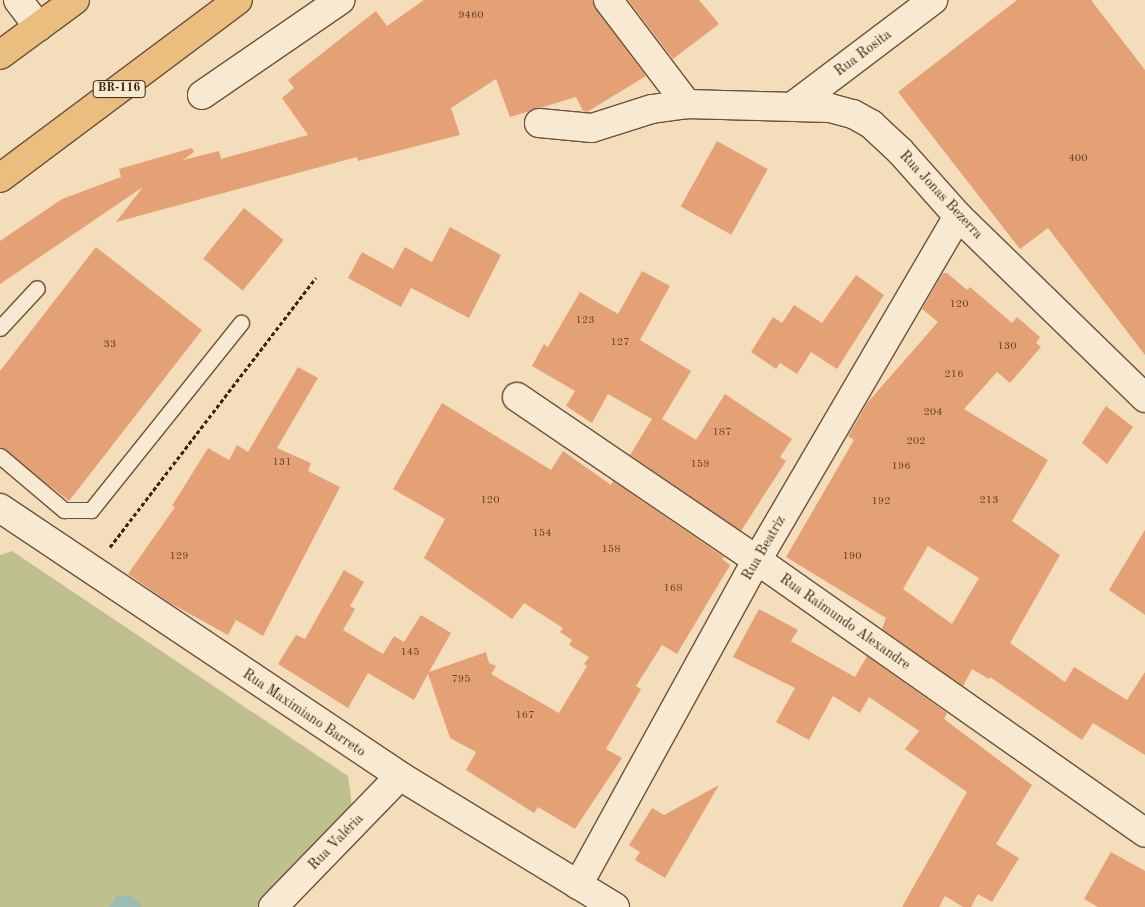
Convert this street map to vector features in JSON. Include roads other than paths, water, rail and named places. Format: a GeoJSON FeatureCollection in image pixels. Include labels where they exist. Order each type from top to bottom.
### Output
{"type":"FeatureCollection","features":[{"type":"Feature","properties":{"kind":"highway"},"geometry":{"type":"LineString","coordinates":[[0,56],[75,0]]}},
{"type":"Feature","properties":{"kind":"highway","name":"BR-116"},"geometry":{"type":"LineString","coordinates":[[0,178],[238,0]]}},
{"type":"Feature","properties":{"kind":"street"},"geometry":{"type":"LineString","coordinates":[[18,0],[38,27]]}},
{"type":"Feature","properties":{"kind":"street"},"geometry":{"type":"LineString","coordinates":[[202,95],[340,0]]}},
{"type":"Feature","properties":{"kind":"street"},"geometry":{"type":"LineString","coordinates":[[608,0],[687,104]]}},
{"type":"Feature","properties":{"kind":"street","name":"Rua Rosita"},"geometry":{"type":"LineString","coordinates":[[793,106],[933,0]]}},
{"type":"Feature","properties":{"kind":"street","name":"Rua Jonas Bezerra"},"geometry":{"type":"LineString","coordinates":[[539,123],[592,128],[652,110],[687,104],[830,108],[852,114],[871,124],[900,150],[958,216],[1145,398]]}},
{"type":"Feature","properties":{"kind":"street","name":"Rua Beatriz"},"geometry":{"type":"LineString","coordinates":[[578,885],[757,560],[958,216]]}},
{"type":"Feature","properties":{"kind":"street","name":"Rua Raimundo Alexandre"},"geometry":{"type":"LineString","coordinates":[[516,397],[757,560],[1145,833]]}},
{"type":"Feature","properties":{"kind":"street","name":"Rua Maximiano Barreto"},"geometry":{"type":"LineString","coordinates":[[0,508],[400,776],[615,907]]}},
{"type":"Feature","properties":{"kind":"street","name":"Rua Valéria"},"geometry":{"type":"LineString","coordinates":[[273,907],[400,776]]}},
{"type":"Feature","properties":{"kind":"lane"},"geometry":{"type":"LineString","coordinates":[[0,328],[37,288]]}},
{"type":"Feature","properties":{"kind":"lane"},"geometry":{"type":"LineString","coordinates":[[0,456],[64,510],[91,510],[241,322]]}},
{"type":"Feature","properties":{"kind":"water"},"geometry":{"type":"Polygon","coordinates":[[[117,896],[131,896],[143,907],[109,907],[117,896]]]}}]}
